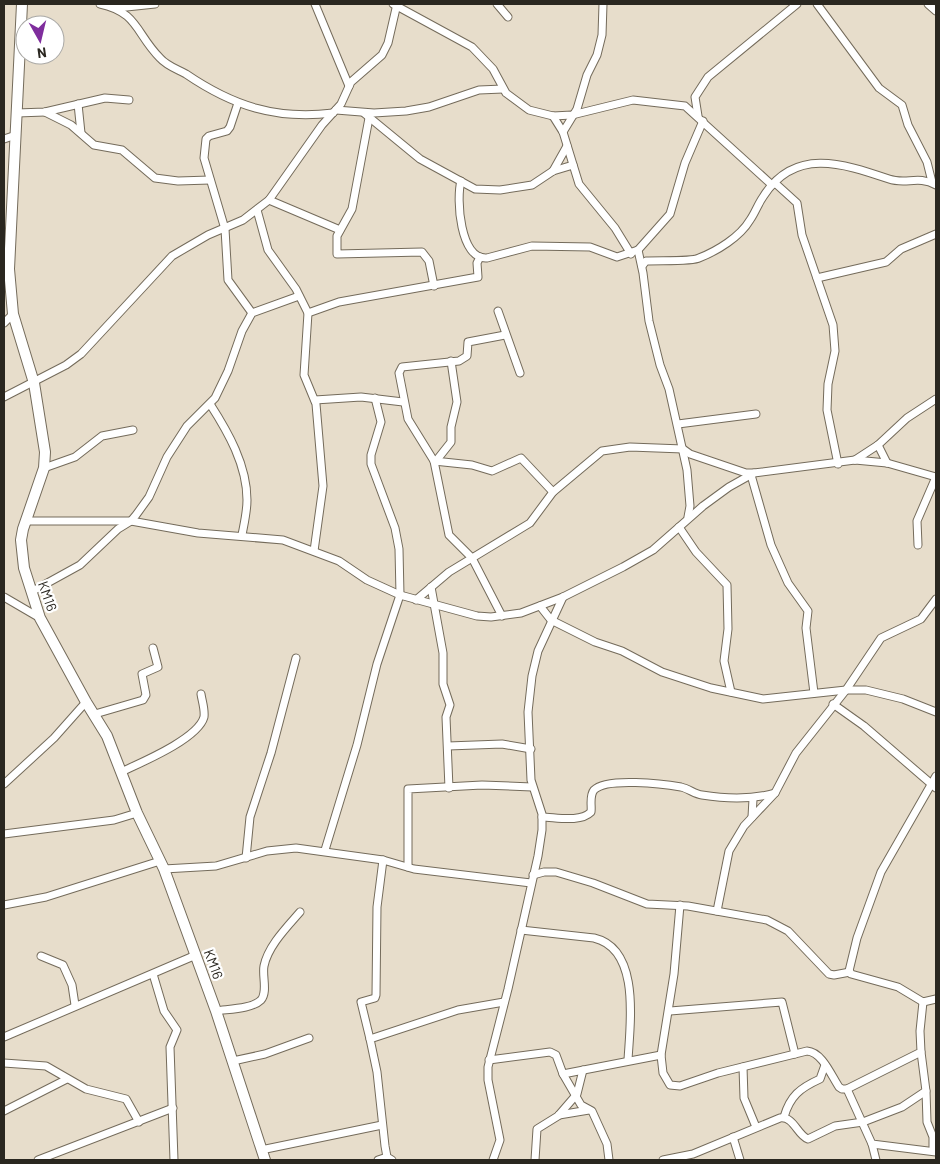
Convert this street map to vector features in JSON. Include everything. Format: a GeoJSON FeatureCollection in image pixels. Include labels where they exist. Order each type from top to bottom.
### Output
{"type":"FeatureCollection","features":[{"type":"Feature","properties":{"kind":"street","name":"KM16"},"geometry":{"type":"LineString","coordinates":[[22,4],[10,269],[14,314],[34,383],[43,434],[44,468],[21,540],[22,554],[31,592],[40,618],[86,702],[108,736],[137,813],[162,865],[216,1011],[263,1155]]}},
{"type":"Feature","properties":{"kind":"street"},"geometry":{"type":"LineString","coordinates":[[100,4],[117,8],[155,4]]}},
{"type":"Feature","properties":{"kind":"street"},"geometry":{"type":"LineString","coordinates":[[315,4],[349,86]]}},
{"type":"Feature","properties":{"kind":"street"},"geometry":{"type":"LineString","coordinates":[[4,397],[34,383],[81,354],[172,256],[244,220],[269,200],[322,125],[335,112],[344,99],[349,86],[386,49],[396,4],[472,48],[493,69],[503,89],[529,110],[553,116],[577,113],[633,100],[686,106],[694,102]]}},
{"type":"Feature","properties":{"kind":"street"},"geometry":{"type":"LineString","coordinates":[[497,4],[508,17]]}},
{"type":"Feature","properties":{"kind":"street"},"geometry":{"type":"LineString","coordinates":[[563,132],[577,113],[587,75],[599,46],[603,4]]}},
{"type":"Feature","properties":{"kind":"street"},"geometry":{"type":"LineString","coordinates":[[461,181],[458,197],[467,245],[480,257],[487,258],[532,246],[555,245],[594,247],[617,257],[634,252],[670,214],[700,118],[694,102],[698,90],[708,77],[797,4]]}},
{"type":"Feature","properties":{"kind":"street"},"geometry":{"type":"LineString","coordinates":[[816,4],[880,88],[902,105],[908,125],[927,162],[934,184]]}},
{"type":"Feature","properties":{"kind":"street"},"geometry":{"type":"LineString","coordinates":[[928,4],[936,11]]}},
{"type":"Feature","properties":{"kind":"street"},"geometry":{"type":"LineString","coordinates":[[117,8],[132,20],[162,61],[204,86],[238,103],[265,112],[319,115],[335,112],[367,115],[420,109],[479,90],[503,89]]}},
{"type":"Feature","properties":{"kind":"street"},"geometry":{"type":"LineString","coordinates":[[17,113],[45,112],[105,98],[129,100]]}},
{"type":"Feature","properties":{"kind":"street"},"geometry":{"type":"LineString","coordinates":[[238,103],[230,127],[226,131],[209,136],[206,139],[204,158],[225,228],[228,280],[252,313]]}},
{"type":"Feature","properties":{"kind":"street"},"geometry":{"type":"LineString","coordinates":[[78,104],[81,133]]}},
{"type":"Feature","properties":{"kind":"street"},"geometry":{"type":"LineString","coordinates":[[686,106],[772,185],[797,165],[814,163],[836,164],[871,172],[898,181],[921,179],[934,184]]}},
{"type":"Feature","properties":{"kind":"street"},"geometry":{"type":"LineString","coordinates":[[45,112],[71,125],[100,147],[119,149],[126,152],[155,178],[178,181],[210,180]]}},
{"type":"Feature","properties":{"kind":"street"},"geometry":{"type":"LineString","coordinates":[[319,115],[322,125]]}},
{"type":"Feature","properties":{"kind":"street"},"geometry":{"type":"LineString","coordinates":[[367,115],[420,159],[475,189],[507,189],[532,185],[553,171],[573,165]]}},
{"type":"Feature","properties":{"kind":"street"},"geometry":{"type":"LineString","coordinates":[[367,115],[352,209],[337,236],[336,251],[339,255],[424,253],[432,272],[434,286]]}},
{"type":"Feature","properties":{"kind":"street"},"geometry":{"type":"LineString","coordinates":[[553,116],[563,132],[579,184],[644,266],[649,321],[678,424],[690,491],[688,517]]}},
{"type":"Feature","properties":{"kind":"street"},"geometry":{"type":"LineString","coordinates":[[4,139],[16,135]]}},
{"type":"Feature","properties":{"kind":"street"},"geometry":{"type":"LineString","coordinates":[[553,171],[567,146]]}},
{"type":"Feature","properties":{"kind":"street"},"geometry":{"type":"LineString","coordinates":[[644,266],[697,260],[731,240],[747,225],[761,198],[777,180]]}},
{"type":"Feature","properties":{"kind":"street"},"geometry":{"type":"LineString","coordinates":[[777,180],[797,203],[802,235],[829,308],[835,336],[835,351],[828,384],[827,410],[838,464]]}},
{"type":"Feature","properties":{"kind":"street"},"geometry":{"type":"LineString","coordinates":[[269,200],[340,230]]}},
{"type":"Feature","properties":{"kind":"street"},"geometry":{"type":"LineString","coordinates":[[257,210],[268,250],[299,296],[308,313],[304,375],[315,400],[323,486],[314,551]]}},
{"type":"Feature","properties":{"kind":"street"},"geometry":{"type":"LineString","coordinates":[[817,278],[886,262],[901,249],[936,234]]}},
{"type":"Feature","properties":{"kind":"street"},"geometry":{"type":"LineString","coordinates":[[308,313],[339,302],[478,277],[477,263],[480,257]]}},
{"type":"Feature","properties":{"kind":"street"},"geometry":{"type":"LineString","coordinates":[[31,592],[80,565],[118,529],[131,521],[149,497],[167,457],[187,426],[210,404],[228,371],[242,331],[252,313],[299,296]]}},
{"type":"Feature","properties":{"kind":"street"},"geometry":{"type":"LineString","coordinates":[[498,311],[520,373]]}},
{"type":"Feature","properties":{"kind":"street"},"geometry":{"type":"LineString","coordinates":[[4,323],[14,314]]}},
{"type":"Feature","properties":{"kind":"street"},"geometry":{"type":"LineString","coordinates":[[502,616],[472,558],[449,535],[435,461],[415,434],[403,402],[399,373],[402,367],[459,361],[467,356],[468,342],[505,335]]}},
{"type":"Feature","properties":{"kind":"street"},"geometry":{"type":"LineString","coordinates":[[435,461],[451,442],[451,427],[457,399],[451,361]]}},
{"type":"Feature","properties":{"kind":"street"},"geometry":{"type":"LineString","coordinates":[[315,400],[361,396],[403,402]]}},
{"type":"Feature","properties":{"kind":"street"},"geometry":{"type":"LineString","coordinates":[[324,850],[356,745],[376,664],[400,595],[396,528],[371,464],[371,455],[381,422],[375,398]]}},
{"type":"Feature","properties":{"kind":"street"},"geometry":{"type":"LineString","coordinates":[[855,460],[878,445],[907,418],[936,399]]}},
{"type":"Feature","properties":{"kind":"street"},"geometry":{"type":"LineString","coordinates":[[210,404],[229,434],[239,461],[247,499],[242,535]]}},
{"type":"Feature","properties":{"kind":"street"},"geometry":{"type":"LineString","coordinates":[[678,424],[756,414]]}},
{"type":"Feature","properties":{"kind":"street"},"geometry":{"type":"LineString","coordinates":[[44,468],[75,457],[102,436],[133,430]]}},
{"type":"Feature","properties":{"kind":"street"},"geometry":{"type":"LineString","coordinates":[[878,445],[887,463]]}},
{"type":"Feature","properties":{"kind":"street"},"geometry":{"type":"LineString","coordinates":[[416,600],[472,558],[530,523],[553,492],[602,452],[630,447],[682,449],[690,454],[746,474],[838,464],[855,460],[887,463],[936,477],[918,516],[918,545]]}},
{"type":"Feature","properties":{"kind":"street"},"geometry":{"type":"LineString","coordinates":[[435,461],[472,465],[492,471],[521,458],[553,492]]}},
{"type":"Feature","properties":{"kind":"street"},"geometry":{"type":"LineString","coordinates":[[26,521],[131,521],[198,533],[242,535],[283,540],[339,561],[367,580],[400,595],[477,616],[502,616],[522,613],[563,597],[653,550],[688,517],[729,487],[752,474]]}},
{"type":"Feature","properties":{"kind":"street"},"geometry":{"type":"LineString","coordinates":[[752,474],[770,544],[788,583],[808,611],[806,628],[814,693]]}},
{"type":"Feature","properties":{"kind":"street"},"geometry":{"type":"LineString","coordinates":[[679,527],[696,552],[727,585],[728,629],[724,661],[732,692]]}},
{"type":"Feature","properties":{"kind":"street"},"geometry":{"type":"LineString","coordinates":[[431,587],[443,653],[443,684],[450,705],[446,717],[449,788]]}},
{"type":"Feature","properties":{"kind":"street"},"geometry":{"type":"LineString","coordinates":[[4,597],[40,618]]}},
{"type":"Feature","properties":{"kind":"street"},"geometry":{"type":"LineString","coordinates":[[492,1160],[500,1140],[488,1080],[490,1060],[540,844],[542,817],[532,788],[528,712],[533,668],[551,620],[563,597]]}},
{"type":"Feature","properties":{"kind":"street"},"geometry":{"type":"LineString","coordinates":[[717,910],[729,851],[752,817],[775,793],[796,753],[846,690],[881,638],[921,619],[936,601]]}},
{"type":"Feature","properties":{"kind":"street"},"geometry":{"type":"LineString","coordinates":[[540,606],[551,620],[596,642],[622,651],[672,676],[762,699],[846,690],[866,690],[892,696],[936,712]]}},
{"type":"Feature","properties":{"kind":"street"},"geometry":{"type":"LineString","coordinates":[[95,714],[143,700],[146,695],[142,674],[158,667],[153,648]]}},
{"type":"Feature","properties":{"kind":"street"},"geometry":{"type":"LineString","coordinates":[[246,858],[250,817],[271,753],[296,658]]}},
{"type":"Feature","properties":{"kind":"street"},"geometry":{"type":"LineString","coordinates":[[120,772],[163,752],[190,734],[203,720],[204,711],[201,694]]}},
{"type":"Feature","properties":{"kind":"street"},"geometry":{"type":"LineString","coordinates":[[4,784],[54,738],[86,702]]}},
{"type":"Feature","properties":{"kind":"street"},"geometry":{"type":"LineString","coordinates":[[833,704],[864,726],[934,785]]}},
{"type":"Feature","properties":{"kind":"street"},"geometry":{"type":"LineString","coordinates":[[448,746],[502,744],[531,749]]}},
{"type":"Feature","properties":{"kind":"street"},"geometry":{"type":"LineString","coordinates":[[850,972],[857,938],[881,872],[934,785],[936,776]]}},
{"type":"Feature","properties":{"kind":"street"},"geometry":{"type":"LineString","coordinates":[[542,817],[579,818],[587,816],[590,812],[594,790],[610,783],[669,785],[687,788],[703,795],[754,799],[775,793]]}},
{"type":"Feature","properties":{"kind":"street"},"geometry":{"type":"LineString","coordinates":[[408,867],[408,789],[482,785],[532,788]]}},
{"type":"Feature","properties":{"kind":"street"},"geometry":{"type":"LineString","coordinates":[[752,817],[754,799]]}},
{"type":"Feature","properties":{"kind":"street"},"geometry":{"type":"LineString","coordinates":[[4,834],[114,820],[137,813]]}},
{"type":"Feature","properties":{"kind":"street"},"geometry":{"type":"LineString","coordinates":[[4,905],[46,897],[162,865],[216,866],[288,848],[324,850],[383,860],[408,867],[531,883]]}},
{"type":"Feature","properties":{"kind":"street"},"geometry":{"type":"LineString","coordinates":[[378,1160],[390,1159],[382,1125],[377,1072],[361,1002],[374,998],[376,995],[376,916],[383,860]]}},
{"type":"Feature","properties":{"kind":"street"},"geometry":{"type":"LineString","coordinates":[[533,875],[544,872],[556,872],[593,883],[647,904],[717,910],[777,924],[793,935],[828,974],[834,975],[850,972],[898,986],[923,1002],[936,999]]}},
{"type":"Feature","properties":{"kind":"street"},"geometry":{"type":"LineString","coordinates":[[680,906],[670,1010],[662,1055],[666,1080],[675,1086],[742,1067],[811,1051],[825,1065],[839,1086],[842,1089],[847,1089],[921,1052]]}},
{"type":"Feature","properties":{"kind":"street"},"geometry":{"type":"LineString","coordinates":[[216,1011],[255,1004],[260,1000],[264,994],[264,967],[267,957],[284,931],[300,912]]}},
{"type":"Feature","properties":{"kind":"street"},"geometry":{"type":"LineString","coordinates":[[521,930],[594,938],[606,941],[614,948],[623,964],[630,989],[628,1060]]}},
{"type":"Feature","properties":{"kind":"street"},"geometry":{"type":"LineString","coordinates":[[4,1037],[75,1005],[196,955]]}},
{"type":"Feature","properties":{"kind":"street"},"geometry":{"type":"LineString","coordinates":[[41,956],[63,965],[72,985],[75,1005]]}},
{"type":"Feature","properties":{"kind":"street"},"geometry":{"type":"LineString","coordinates":[[153,974],[164,1011],[177,1030],[170,1047],[174,1108],[174,1160]]}},
{"type":"Feature","properties":{"kind":"street"},"geometry":{"type":"LineString","coordinates":[[370,1039],[458,1010],[504,1002]]}},
{"type":"Feature","properties":{"kind":"street"},"geometry":{"type":"LineString","coordinates":[[670,1010],[782,1002],[795,1054]]}},
{"type":"Feature","properties":{"kind":"street"},"geometry":{"type":"LineString","coordinates":[[872,1144],[934,1152],[933,1137],[926,1122],[926,1091],[920,1031],[923,1002]]}},
{"type":"Feature","properties":{"kind":"street"},"geometry":{"type":"LineString","coordinates":[[233,1061],[265,1054],[309,1038]]}},
{"type":"Feature","properties":{"kind":"street"},"geometry":{"type":"LineString","coordinates":[[490,1060],[550,1052],[556,1055],[563,1074],[577,1094],[581,1105],[589,1110],[607,1144],[609,1160]]}},
{"type":"Feature","properties":{"kind":"street"},"geometry":{"type":"LineString","coordinates":[[563,1074],[662,1055]]}},
{"type":"Feature","properties":{"kind":"street"},"geometry":{"type":"LineString","coordinates":[[4,1063],[46,1066],[86,1089],[126,1099],[139,1122]]}},
{"type":"Feature","properties":{"kind":"street"},"geometry":{"type":"LineString","coordinates":[[784,1117],[791,1097],[800,1089],[820,1079],[825,1070],[825,1065]]}},
{"type":"Feature","properties":{"kind":"street"},"geometry":{"type":"LineString","coordinates":[[742,1067],[744,1098],[756,1126]]}},
{"type":"Feature","properties":{"kind":"street"},"geometry":{"type":"LineString","coordinates":[[535,1160],[536,1129],[558,1116],[577,1094],[583,1070]]}},
{"type":"Feature","properties":{"kind":"street"},"geometry":{"type":"LineString","coordinates":[[4,1112],[67,1079]]}},
{"type":"Feature","properties":{"kind":"street"},"geometry":{"type":"LineString","coordinates":[[847,1089],[872,1144],[876,1160]]}},
{"type":"Feature","properties":{"kind":"street"},"geometry":{"type":"LineString","coordinates":[[663,1160],[693,1154],[756,1126],[784,1117],[790,1120],[804,1137],[808,1139],[834,1126],[863,1122],[902,1107],[926,1091]]}},
{"type":"Feature","properties":{"kind":"street"},"geometry":{"type":"LineString","coordinates":[[38,1160],[174,1108]]}},
{"type":"Feature","properties":{"kind":"street"},"geometry":{"type":"LineString","coordinates":[[558,1116],[589,1110]]}},
{"type":"Feature","properties":{"kind":"street"},"geometry":{"type":"LineString","coordinates":[[263,1155],[382,1125]]}},
{"type":"Feature","properties":{"kind":"street"},"geometry":{"type":"LineString","coordinates":[[733,1137],[740,1160]]}},
{"type":"Feature","properties":{"kind":"street"},"geometry":{"type":"LineString","coordinates":[[688,1160],[693,1154]]}}]}
